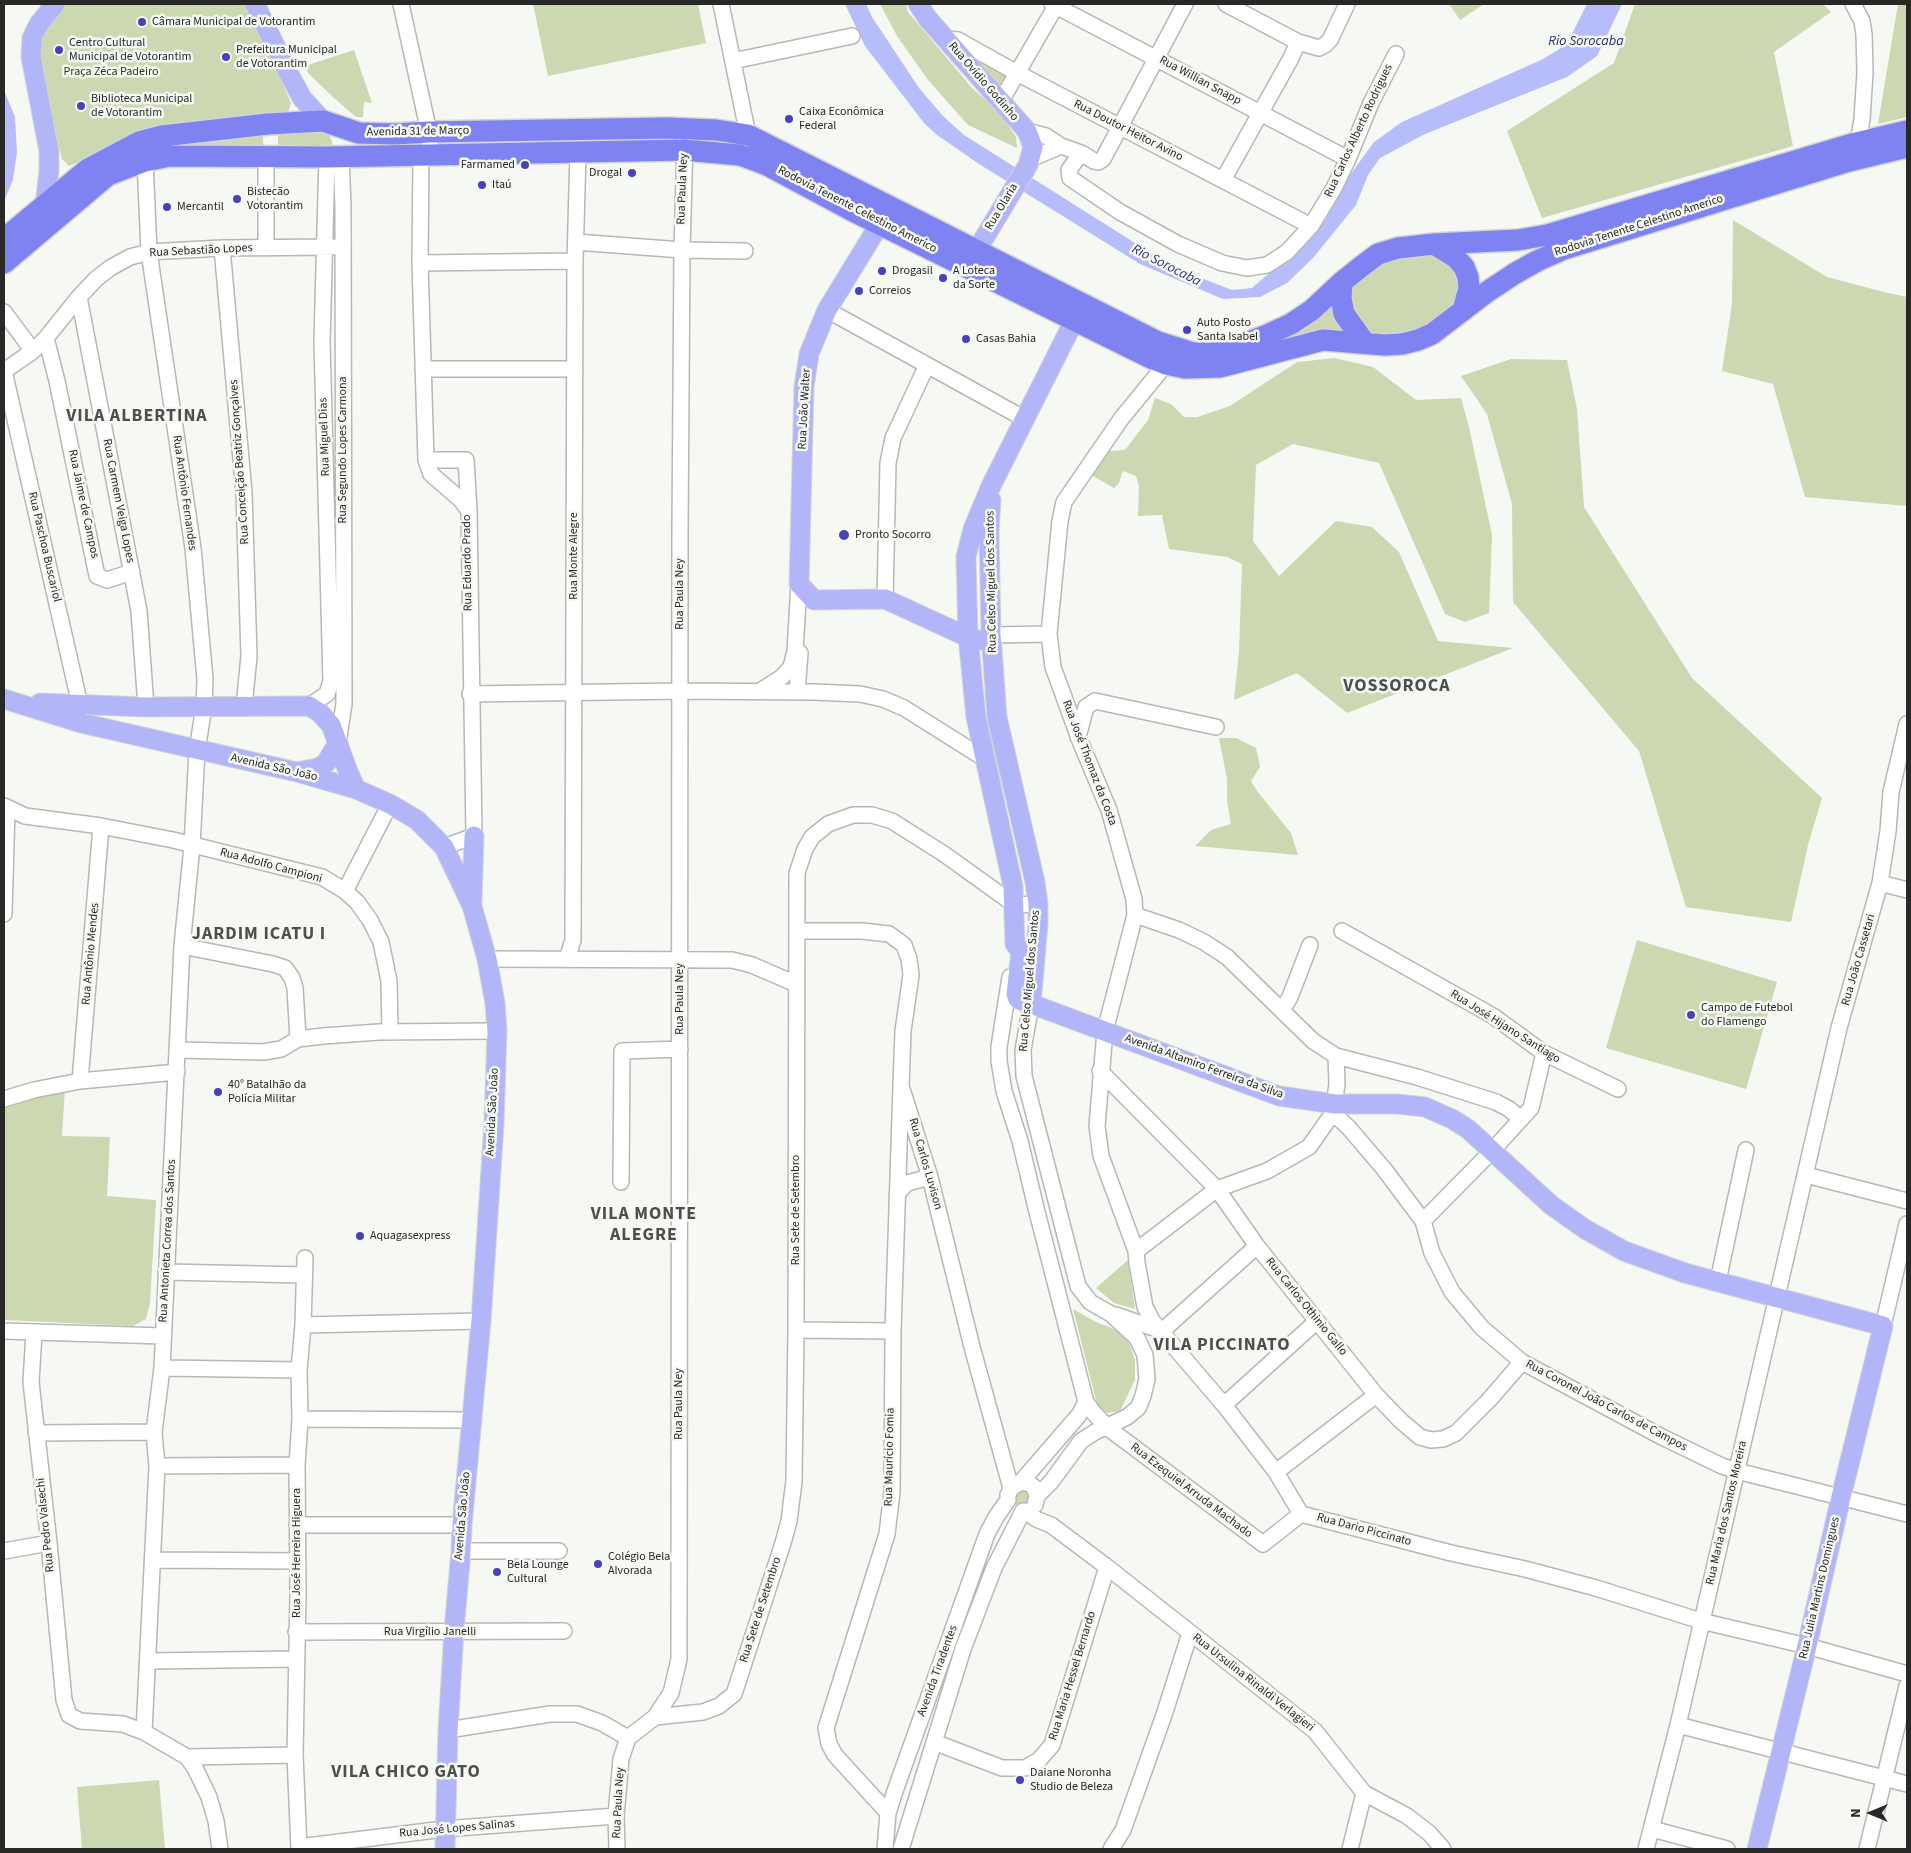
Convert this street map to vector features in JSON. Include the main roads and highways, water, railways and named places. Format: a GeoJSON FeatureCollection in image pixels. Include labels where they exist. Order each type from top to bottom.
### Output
{"type":"FeatureCollection","features":[{"type":"Feature","properties":{"kind":"highway","name":"Avenida 31 de Março"},"geometry":{"type":"LineString","coordinates":[[4,239],[88,169],[139,142],[174,135],[284,123],[323,121],[359,133],[394,134],[686,128],[748,135]]}},
{"type":"Feature","properties":{"kind":"highway"},"geometry":{"type":"LineString","coordinates":[[323,121],[332,129],[337,138],[334,157]]}},
{"type":"Feature","properties":{"kind":"highway"},"geometry":{"type":"LineString","coordinates":[[266,157],[270,137],[284,123]]}},
{"type":"Feature","properties":{"kind":"highway","name":"Rodovia Tenente Celestino Americo"},"geometry":{"type":"LineString","coordinates":[[1079,312],[1193,353],[1208,353],[1233,348],[1267,336],[1291,324],[1312,310],[1342,282],[1378,254],[1398,248],[1434,244],[1518,240],[1547,235],[1858,143],[1907,131]]}},
{"type":"Feature","properties":{"kind":"highway"},"geometry":{"type":"LineString","coordinates":[[724,154],[742,142],[748,135]]}},
{"type":"Feature","properties":{"kind":"highway","name":"Rodovia Tenente Celestino Americo"},"geometry":{"type":"LineString","coordinates":[[748,135],[885,215],[987,262]]}},
{"type":"Feature","properties":{"kind":"highway","name":"Rodovia Tenente Celestino Americo"},"geometry":{"type":"LineString","coordinates":[[1079,312],[1166,364],[1185,368],[1220,367],[1323,340],[1385,345],[1402,344],[1432,334],[1514,274],[1564,249],[1848,161],[1907,147]]}},
{"type":"Feature","properties":{"kind":"highway","name":"Avenida 31 de Março"},"geometry":{"type":"LineString","coordinates":[[4,263],[108,175],[145,161],[170,156],[334,157],[684,150],[724,154]]}},
{"type":"Feature","properties":{"kind":"highway","name":"Rodovia Tenente Celestino Americo"},"geometry":{"type":"LineString","coordinates":[[724,154],[740,155],[767,165],[851,210],[885,215],[987,262]]}},
{"type":"Feature","properties":{"kind":"highway"},"geometry":{"type":"LineString","coordinates":[[1434,244],[1455,256],[1464,267],[1468,277],[1469,288],[1463,310]]}},
{"type":"Feature","properties":{"kind":"highway"},"geometry":{"type":"LineString","coordinates":[[987,262],[1079,312]]}},
{"type":"Feature","properties":{"kind":"highway"},"geometry":{"type":"LineString","coordinates":[[1342,282],[1341,298],[1344,314],[1365,343]]}},
{"type":"Feature","properties":{"kind":"main road"},"geometry":{"type":"LineString","coordinates":[[45,204],[49,171],[49,150],[31,57],[32,38],[38,24],[55,4]]}},
{"type":"Feature","properties":{"kind":"main road"},"geometry":{"type":"LineString","coordinates":[[255,4],[302,98],[323,121]]}},
{"type":"Feature","properties":{"kind":"main road","name":"Rua Ovídio Godinho"},"geometry":{"type":"LineString","coordinates":[[918,4],[945,39],[1027,131],[1033,147],[1029,162]]}},
{"type":"Feature","properties":{"kind":"main road"},"geometry":{"type":"LineString","coordinates":[[49,150],[59,170],[74,180],[96,185]]}},
{"type":"Feature","properties":{"kind":"main road","name":"Rua Olaria"},"geometry":{"type":"LineString","coordinates":[[987,262],[1009,195],[1029,162]]}},
{"type":"Feature","properties":{"kind":"main road","name":"Rua João Walter"},"geometry":{"type":"LineString","coordinates":[[885,215],[827,310],[809,354],[804,386],[799,584],[814,600],[885,599],[968,636]]}},
{"type":"Feature","properties":{"kind":"main road","name":"Rua Celso Miguel dos Santos"},"geometry":{"type":"LineString","coordinates":[[991,486],[989,532],[991,635],[998,762],[1015,906],[1016,944],[1021,951],[1016,994],[1018,999],[1031,1004],[1038,924],[1035,882],[1023,833],[998,762],[976,717],[968,636],[966,557],[973,529],[991,486],[1079,312]]}},
{"type":"Feature","properties":{"kind":"main road"},"geometry":{"type":"LineString","coordinates":[[968,636],[979,641],[985,640],[991,635]]}},
{"type":"Feature","properties":{"kind":"main road","name":"Avenida São João"},"geometry":{"type":"LineString","coordinates":[[6,700],[81,714],[197,750],[297,772],[356,789],[390,804],[417,820],[444,848],[472,906],[487,959],[495,1003],[497,1031],[494,1124],[481,1320],[454,1632],[444,1849]]}},
{"type":"Feature","properties":{"kind":"main road","name":"Avenida São João"},"geometry":{"type":"LineString","coordinates":[[81,714],[146,707],[309,706],[328,720],[335,732],[338,743]]}},
{"type":"Feature","properties":{"kind":"main road"},"geometry":{"type":"LineString","coordinates":[[297,772],[318,768],[326,763],[338,743]]}},
{"type":"Feature","properties":{"kind":"main road"},"geometry":{"type":"LineString","coordinates":[[338,743],[356,789]]}},
{"type":"Feature","properties":{"kind":"main road"},"geometry":{"type":"LineString","coordinates":[[472,906],[474,836]]}},
{"type":"Feature","properties":{"kind":"main road","name":"Avenida Altamiro Ferreira da Silva"},"geometry":{"type":"LineString","coordinates":[[1031,1004],[1279,1096],[1334,1108],[1397,1104],[1425,1108],[1452,1119],[1468,1129],[1491,1152],[1552,1205],[1585,1229],[1624,1251],[1654,1263],[1883,1326]]}},
{"type":"Feature","properties":{"kind":"main road","name":"Rua Julia Martins Domingues"},"geometry":{"type":"LineString","coordinates":[[1757,1849],[1883,1326]]}},
{"type":"Feature","properties":{"kind":"water","name":"Rio Sorocaba"},"geometry":{"type":"Polygon","coordinates":[[[845,4],[866,4],[872,17],[919,88],[943,116],[964,135],[1173,267],[1232,290],[1252,288],[1298,248],[1326,219],[1339,190],[1374,142],[1402,122],[1541,60],[1558,50],[1569,40],[1587,4],[1622,4],[1597,56],[1567,77],[1425,134],[1380,158],[1368,175],[1356,205],[1313,258],[1287,283],[1260,297],[1223,299],[1140,264],[979,164],[937,135],[924,123],[865,46],[845,4]]]}},
{"type":"Feature","properties":{"kind":"water"},"geometry":{"type":"Polygon","coordinates":[[[4,90],[15,117],[17,152],[13,180],[4,201],[4,90]]]}},
{"type":"Feature","properties":{"kind":"place","name":"Câmara Municipal de Votorantim"},"geometry":{"type":"Point","coordinates":[142,22]}},
{"type":"Feature","properties":{"kind":"place","name":"Centro Cultural Municipal de Votorantim"},"geometry":{"type":"Point","coordinates":[59,50]}},
{"type":"Feature","properties":{"kind":"place","name":"Prefeitura Municipal de Votorantim"},"geometry":{"type":"Point","coordinates":[226,57]}},
{"type":"Feature","properties":{"kind":"place","name":"Biblioteca Municipal de Votorantim"},"geometry":{"type":"Point","coordinates":[81,106]}},
{"type":"Feature","properties":{"kind":"place","name":"Caixa Econômica Federal"},"geometry":{"type":"Point","coordinates":[789,119]}},
{"type":"Feature","properties":{"kind":"place","name":"Farmamed"},"geometry":{"type":"Point","coordinates":[525,165]}},
{"type":"Feature","properties":{"kind":"place","name":"Drogal"},"geometry":{"type":"Point","coordinates":[632,173]}},
{"type":"Feature","properties":{"kind":"place","name":"Itaú"},"geometry":{"type":"Point","coordinates":[482,185]}},
{"type":"Feature","properties":{"kind":"place","name":"Bistecão Votorantim"},"geometry":{"type":"Point","coordinates":[237,199]}},
{"type":"Feature","properties":{"kind":"place","name":"Mercantil"},"geometry":{"type":"Point","coordinates":[167,207]}},
{"type":"Feature","properties":{"kind":"place","name":"Drogasil"},"geometry":{"type":"Point","coordinates":[882,271]}},
{"type":"Feature","properties":{"kind":"place","name":"A Loteca da Sorte"},"geometry":{"type":"Point","coordinates":[943,278]}},
{"type":"Feature","properties":{"kind":"place","name":"Correios"},"geometry":{"type":"Point","coordinates":[859,291]}},
{"type":"Feature","properties":{"kind":"place","name":"Auto Posto Santa Isabel"},"geometry":{"type":"Point","coordinates":[1187,330]}},
{"type":"Feature","properties":{"kind":"place","name":"Casas Bahia"},"geometry":{"type":"Point","coordinates":[966,339]}},
{"type":"Feature","properties":{"kind":"place","name":"Pronto Socorro"},"geometry":{"type":"Point","coordinates":[844,535]}},
{"type":"Feature","properties":{"kind":"place","name":"Campo de Futebol do Flamengo"},"geometry":{"type":"Point","coordinates":[1691,1015]}},
{"type":"Feature","properties":{"kind":"place","name":"40° Batalhão da Polícia Militar"},"geometry":{"type":"Point","coordinates":[218,1092]}},
{"type":"Feature","properties":{"kind":"place","name":"Aquagasexpress"},"geometry":{"type":"Point","coordinates":[360,1236]}},
{"type":"Feature","properties":{"kind":"place","name":"Colégio Bela Alvorada"},"geometry":{"type":"Point","coordinates":[598,1564]}},
{"type":"Feature","properties":{"kind":"place","name":"Bela Lounge Cultural"},"geometry":{"type":"Point","coordinates":[497,1572]}},
{"type":"Feature","properties":{"kind":"place","name":"Daiane Noronha Studio de Beleza"},"geometry":{"type":"Point","coordinates":[1020,1780]}},
{"type":"Feature","properties":{"kind":"district","name":"VILA ALBERTINA"},"geometry":{"type":"Point","coordinates":[137,417]}},
{"type":"Feature","properties":{"kind":"district","name":"VOSSOROCA"},"geometry":{"type":"Point","coordinates":[1397,687]}},
{"type":"Feature","properties":{"kind":"district","name":"JARDIM ICATU I"},"geometry":{"type":"Point","coordinates":[259,935]}},
{"type":"Feature","properties":{"kind":"district","name":"VILA MONTE ALEGRE"},"geometry":{"type":"Point","coordinates":[644,1225]}},
{"type":"Feature","properties":{"kind":"district","name":"VILA PICCINATO"},"geometry":{"type":"Point","coordinates":[1222,1346]}},
{"type":"Feature","properties":{"kind":"district","name":"VILA CHICO GATO"},"geometry":{"type":"Point","coordinates":[406,1773]}},
{"type":"Feature","properties":{"kind":"park label","name":"Praça Zéca Padeiro"},"geometry":{"type":"Point","coordinates":[111,72]}}]}
